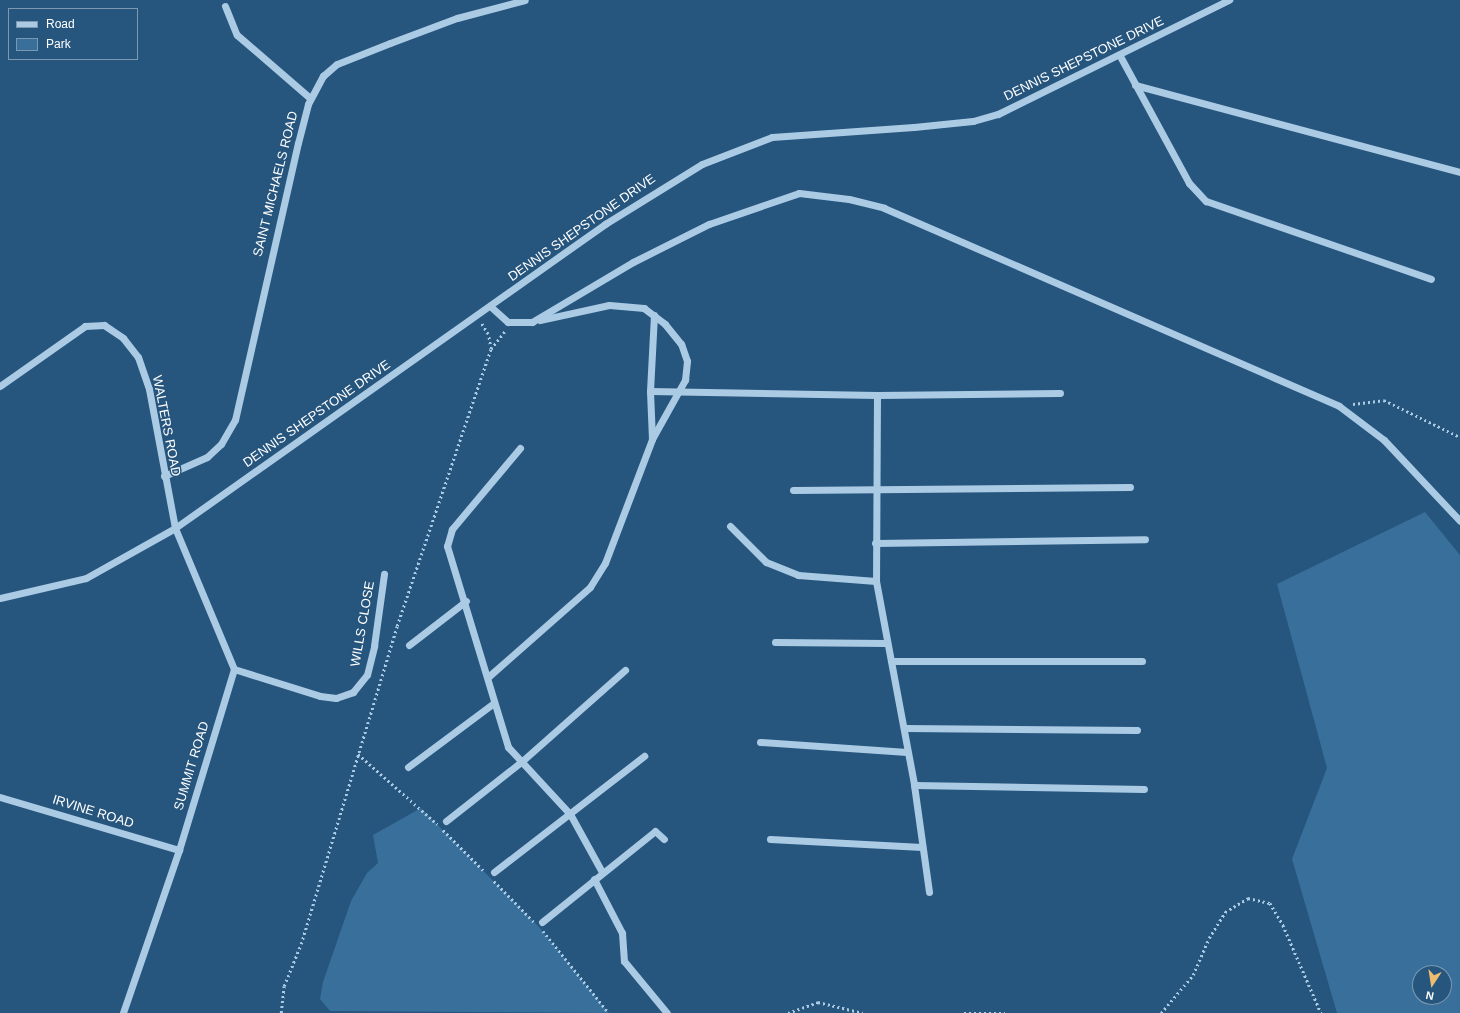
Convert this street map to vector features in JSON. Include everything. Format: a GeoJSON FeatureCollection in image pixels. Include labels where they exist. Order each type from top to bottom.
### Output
{"type":"FeatureCollection","features":[{"type":"Feature","properties":{"kind":"street","name":"SAINT MICHAELS ROAD"},"geometry":{"type":"LineString","coordinates":[[164,476],[207,457],[221,444],[235,420],[246,384],[263,284],[310,98],[323,76],[337,64],[457,18],[525,0]]}},
{"type":"Feature","properties":{"kind":"street","name":"DENNIS SHEPSTONE DRIVE"},"geometry":{"type":"LineString","coordinates":[[0,598],[86,578],[175,528],[490,306],[673,180],[740,147],[772,137],[812,132],[973,121],[1020,105],[1229,0]]}},
{"type":"Feature","properties":{"kind":"street"},"geometry":{"type":"LineString","coordinates":[[225,6],[237,35],[310,98]]}},
{"type":"Feature","properties":{"kind":"street"},"geometry":{"type":"LineString","coordinates":[[1120,56],[1189,183],[1206,201],[1431,279]]}},
{"type":"Feature","properties":{"kind":"street"},"geometry":{"type":"LineString","coordinates":[[1135,85],[1460,172]]}},
{"type":"Feature","properties":{"kind":"street"},"geometry":{"type":"LineString","coordinates":[[532,322],[633,262],[709,224],[781,196],[813,193],[884,208],[1339,406],[1384,440],[1460,520]]}},
{"type":"Feature","properties":{"kind":"street"},"geometry":{"type":"LineString","coordinates":[[488,677],[590,587],[605,563],[652,439],[679,393],[687,361],[673,331],[644,308],[620,304],[532,322],[515,324],[490,306]]}},
{"type":"Feature","properties":{"kind":"street"},"geometry":{"type":"LineString","coordinates":[[652,439],[650,391],[654,315]]}},
{"type":"Feature","properties":{"kind":"street","name":"WALTERS ROAD"},"geometry":{"type":"LineString","coordinates":[[0,386],[24,372],[75,330],[95,324],[113,329],[138,357],[149,389],[164,476],[175,528]]}},
{"type":"Feature","properties":{"kind":"street"},"geometry":{"type":"LineString","coordinates":[[650,391],[679,393],[877,396],[1060,393]]}},
{"type":"Feature","properties":{"kind":"street"},"geometry":{"type":"LineString","coordinates":[[877,396],[878,489],[875,543],[876,581],[886,643],[892,661],[914,785],[929,892]]}},
{"type":"Feature","properties":{"kind":"street"},"geometry":{"type":"LineString","coordinates":[[520,448],[448,538],[447,546],[466,601],[494,703],[508,747],[570,814],[602,872]]}},
{"type":"Feature","properties":{"kind":"street"},"geometry":{"type":"LineString","coordinates":[[792,490],[1130,487]]}},
{"type":"Feature","properties":{"kind":"street"},"geometry":{"type":"LineString","coordinates":[[730,526],[766,562],[798,575],[876,581]]}},
{"type":"Feature","properties":{"kind":"street"},"geometry":{"type":"LineString","coordinates":[[175,528],[234,669]]}},
{"type":"Feature","properties":{"kind":"street"},"geometry":{"type":"LineString","coordinates":[[875,543],[1145,539]]}},
{"type":"Feature","properties":{"kind":"street","name":"WILLS CLOSE"},"geometry":{"type":"LineString","coordinates":[[234,669],[320,696],[336,698],[353,692],[367,675],[374,646],[384,574]]}},
{"type":"Feature","properties":{"kind":"street"},"geometry":{"type":"LineString","coordinates":[[409,645],[466,601]]}},
{"type":"Feature","properties":{"kind":"street"},"geometry":{"type":"LineString","coordinates":[[775,642],[886,643]]}},
{"type":"Feature","properties":{"kind":"street"},"geometry":{"type":"LineString","coordinates":[[892,661],[1142,661]]}},
{"type":"Feature","properties":{"kind":"street","name":"SUMMIT ROAD"},"geometry":{"type":"LineString","coordinates":[[123,1013],[179,850],[234,669]]}},
{"type":"Feature","properties":{"kind":"street"},"geometry":{"type":"LineString","coordinates":[[446,821],[521,762],[626,670]]}},
{"type":"Feature","properties":{"kind":"street"},"geometry":{"type":"LineString","coordinates":[[408,767],[494,703]]}},
{"type":"Feature","properties":{"kind":"street"},"geometry":{"type":"LineString","coordinates":[[904,728],[1137,730]]}},
{"type":"Feature","properties":{"kind":"street"},"geometry":{"type":"LineString","coordinates":[[760,742],[907,752]]}},
{"type":"Feature","properties":{"kind":"street"},"geometry":{"type":"LineString","coordinates":[[494,872],[644,756]]}},
{"type":"Feature","properties":{"kind":"street"},"geometry":{"type":"LineString","coordinates":[[914,785],[1144,789]]}},
{"type":"Feature","properties":{"kind":"street","name":"IRVINE ROAD"},"geometry":{"type":"LineString","coordinates":[[0,797],[179,850]]}},
{"type":"Feature","properties":{"kind":"street"},"geometry":{"type":"LineString","coordinates":[[542,922],[655,830],[664,839]]}},
{"type":"Feature","properties":{"kind":"street"},"geometry":{"type":"LineString","coordinates":[[770,839],[922,847]]}},
{"type":"Feature","properties":{"kind":"street"},"geometry":{"type":"LineString","coordinates":[[594,879],[622,933],[624,961],[666,1013]]}},
{"type":"Feature","properties":{"kind":"path"},"geometry":{"type":"LineString","coordinates":[[476,316],[488,334],[491,349]]}},
{"type":"Feature","properties":{"kind":"path"},"geometry":{"type":"LineString","coordinates":[[281,1013],[284,986],[301,944],[397,626],[491,349],[515,324]]}},
{"type":"Feature","properties":{"kind":"path"},"geometry":{"type":"LineString","coordinates":[[1339,406],[1384,400],[1460,437]]}},
{"type":"Feature","properties":{"kind":"path"},"geometry":{"type":"LineString","coordinates":[[1161,1013],[1193,975],[1209,938],[1225,912],[1248,898],[1270,903],[1280,919],[1321,1013]]}},
{"type":"Feature","properties":{"kind":"path"},"geometry":{"type":"LineString","coordinates":[[788,1013],[818,1002],[863,1013]]}},
{"type":"Feature","properties":{"kind":"path"},"geometry":{"type":"LineString","coordinates":[[964,1013],[1005,1013]]}},
{"type":"Feature","properties":{"kind":"green space"},"geometry":{"type":"Polygon","coordinates":[[[1425,512],[1460,555],[1460,1013],[1337,1013],[1292,859],[1327,768],[1277,584],[1425,512]]]}},
{"type":"Feature","properties":{"kind":"green space"},"geometry":{"type":"Polygon","coordinates":[[[421,808],[539,927],[609,1013],[330,1011],[320,999],[323,982],[351,901],[367,873],[378,863],[373,835],[421,808]]]}}]}
